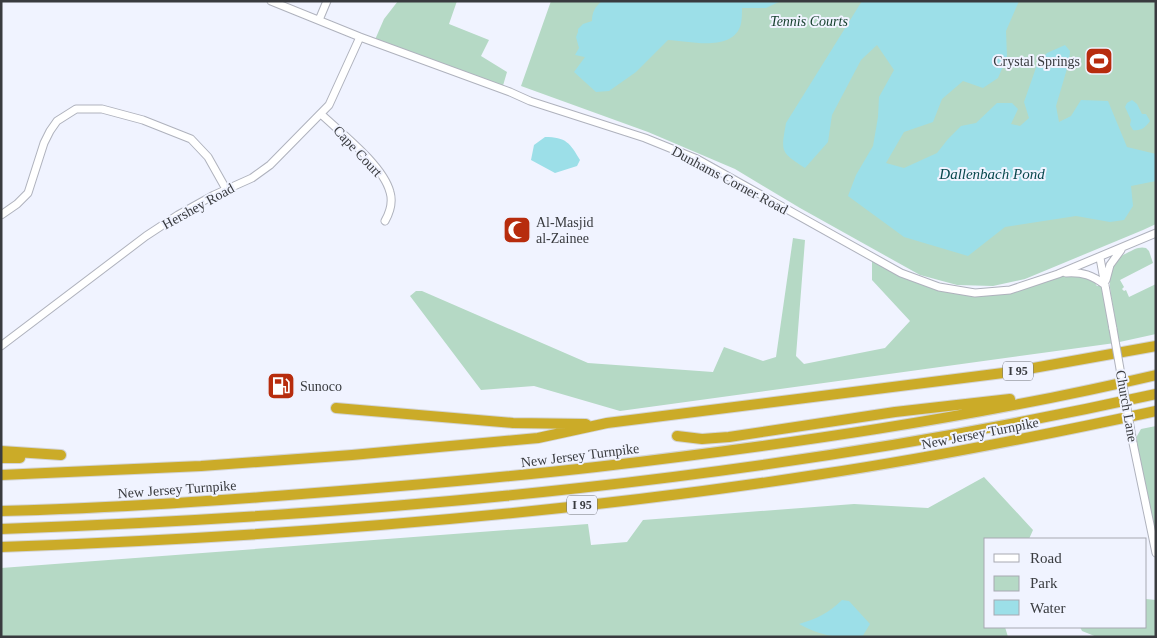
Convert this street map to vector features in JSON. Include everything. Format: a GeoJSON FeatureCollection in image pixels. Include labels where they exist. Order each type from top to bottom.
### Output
{"type":"FeatureCollection","features":[{"type":"Feature","properties":{"kind":"highway","name":"New Jersey Turnpike"},"geometry":{"type":"LineString","coordinates":[[1,475],[201,466],[538,438],[607,424],[1011,372],[1156,346]]}},
{"type":"Feature","properties":{"kind":"highway","name":"New Jersey Turnpike"},"geometry":{"type":"LineString","coordinates":[[1,511],[60,510],[200,502],[353,491],[541,473],[818,438],[925,421],[1156,375]]}},
{"type":"Feature","properties":{"kind":"highway"},"geometry":{"type":"LineString","coordinates":[[677,436],[702,439],[723,438],[904,411],[1085,390]]}},
{"type":"Feature","properties":{"kind":"highway","name":"New Jersey Turnpike"},"geometry":{"type":"LineString","coordinates":[[1,530],[354,510],[578,488],[826,456],[933,439],[1156,394]]}},
{"type":"Feature","properties":{"kind":"highway"},"geometry":{"type":"LineString","coordinates":[[336,408],[513,423],[607,424]]}},
{"type":"Feature","properties":{"kind":"highway","name":"New Jersey Turnpike"},"geometry":{"type":"LineString","coordinates":[[1,547],[192,538],[346,527],[477,516],[625,500],[818,475],[878,465],[1014,441],[1156,411]]}},
{"type":"Feature","properties":{"kind":"highway"},"geometry":{"type":"LineString","coordinates":[[1,451],[60,455],[1,458]]}},
{"type":"Feature","properties":{"kind":"street","name":"Dunhams Corner Road"},"geometry":{"type":"LineString","coordinates":[[271,1],[360,37],[530,101],[646,138],[698,159],[872,257],[919,281],[958,291],[993,292],[1026,286],[1100,258],[1156,233]]}},
{"type":"Feature","properties":{"kind":"street"},"geometry":{"type":"LineString","coordinates":[[319,20],[327,1]]}},
{"type":"Feature","properties":{"kind":"street","name":"Hershey Road"},"geometry":{"type":"LineString","coordinates":[[1,346],[146,236],[178,215],[226,189],[252,178],[270,166],[329,105],[360,37]]}},
{"type":"Feature","properties":{"kind":"street"},"geometry":{"type":"LineString","coordinates":[[1,215],[17,204],[28,193],[44,143],[50,131],[57,120],[76,109],[102,109],[143,120],[191,139],[208,157],[226,189]]}},
{"type":"Feature","properties":{"kind":"street","name":"Cape Court"},"geometry":{"type":"LineString","coordinates":[[321,114],[375,166],[385,180],[390,192],[391,203],[390,213],[385,221]]}},
{"type":"Feature","properties":{"kind":"street"},"geometry":{"type":"LineString","coordinates":[[1058,274],[1081,272],[1088,274],[1105,285],[1110,265],[1124,248]]}},
{"type":"Feature","properties":{"kind":"street","name":"Church Lane"},"geometry":{"type":"LineString","coordinates":[[1100,258],[1133,442],[1156,554]]}},
{"type":"Feature","properties":{"kind":"green space"},"geometry":{"type":"Polygon","coordinates":[[[398,1],[457,1],[449,24],[489,40],[481,56],[507,72],[502,89],[374,42],[384,19],[398,1]]]}},
{"type":"Feature","properties":{"kind":"green space","name":"Tennis Courts"},"geometry":{"type":"Polygon","coordinates":[[[551,1],[1156,1],[1156,224],[1025,279],[993,286],[957,285],[920,275],[800,208],[735,169],[648,132],[521,86],[551,1]]]}},
{"type":"Feature","properties":{"kind":"green space"},"geometry":{"type":"Polygon","coordinates":[[[793,238],[805,240],[796,356],[804,364],[885,348],[910,321],[872,280],[872,257],[939,287],[993,292],[1058,274],[1080,275],[1093,280],[1097,286],[1105,285],[1111,319],[1115,318],[1110,291],[1113,265],[1119,258],[1132,251],[1138,248],[1146,248],[1153,263],[1120,280],[1124,287],[1122,289],[1126,290],[1129,297],[1156,284],[1156,334],[1115,343],[620,411],[534,386],[481,390],[410,296],[416,291],[422,291],[588,363],[713,372],[724,347],[763,361],[776,357],[793,238]]]}},
{"type":"Feature","properties":{"kind":"green space"},"geometry":{"type":"Polygon","coordinates":[[[1156,426],[1156,553],[1133,443],[1141,429],[1156,426]]]}},
{"type":"Feature","properties":{"kind":"green space"},"geometry":{"type":"Polygon","coordinates":[[[984,477],[1033,530],[1029,538],[984,538],[984,628],[1005,628],[1008,637],[1,637],[1,568],[588,524],[591,545],[627,542],[643,520],[854,504],[928,508],[984,477]]]}},
{"type":"Feature","properties":{"kind":"green space"},"geometry":{"type":"Polygon","coordinates":[[[1147,599],[1156,600],[1156,637],[1097,637],[1082,631],[1080,628],[1147,628],[1147,599]]]}},
{"type":"Feature","properties":{"kind":"water"},"geometry":{"type":"Polygon","coordinates":[[[602,1],[781,1],[766,8],[742,8],[740,27],[735,35],[727,40],[697,43],[668,40],[636,72],[609,91],[596,92],[574,72],[585,57],[575,55],[579,48],[576,37],[578,29],[583,24],[592,21],[594,10],[602,1]]]}},
{"type":"Feature","properties":{"kind":"water","name":"Dallenbach Pond"},"geometry":{"type":"Polygon","coordinates":[[[862,1],[1019,1],[1006,31],[1007,57],[998,78],[983,88],[963,81],[942,99],[933,122],[904,132],[886,163],[904,168],[937,153],[961,126],[976,123],[997,103],[1012,103],[1018,109],[1011,124],[1020,126],[1029,118],[1024,102],[1038,62],[1047,53],[1065,45],[1070,51],[1069,62],[1056,106],[1059,122],[1071,116],[1081,100],[1108,101],[1127,147],[1156,154],[1156,181],[1131,186],[1133,206],[1124,220],[1110,222],[1076,216],[1005,227],[968,256],[904,237],[848,196],[856,175],[873,146],[879,97],[894,70],[877,45],[861,60],[832,115],[828,142],[805,168],[787,154],[783,146],[786,123],[862,1]]]}},
{"type":"Feature","properties":{"kind":"water"},"geometry":{"type":"Polygon","coordinates":[[[1132,100],[1137,104],[1142,114],[1146,114],[1150,121],[1141,129],[1133,130],[1130,125],[1131,120],[1125,107],[1132,100]]]}},
{"type":"Feature","properties":{"kind":"water"},"geometry":{"type":"Polygon","coordinates":[[[545,137],[558,138],[567,142],[580,160],[577,166],[555,173],[531,160],[534,145],[545,137]]]}},
{"type":"Feature","properties":{"kind":"water"},"geometry":{"type":"Polygon","coordinates":[[[842,600],[849,601],[870,624],[862,637],[829,635],[815,632],[799,624],[822,615],[842,600]]]}},
{"type":"Feature","properties":{"kind":"place","name":"Crystal Springs"},"geometry":{"type":"Point","coordinates":[1099,61]}},
{"type":"Feature","properties":{"kind":"place","name":"Al-Masjid al-Zainee"},"geometry":{"type":"Point","coordinates":[517,230]}},
{"type":"Feature","properties":{"kind":"place","name":"Sunoco"},"geometry":{"type":"Point","coordinates":[281,386]}}]}
